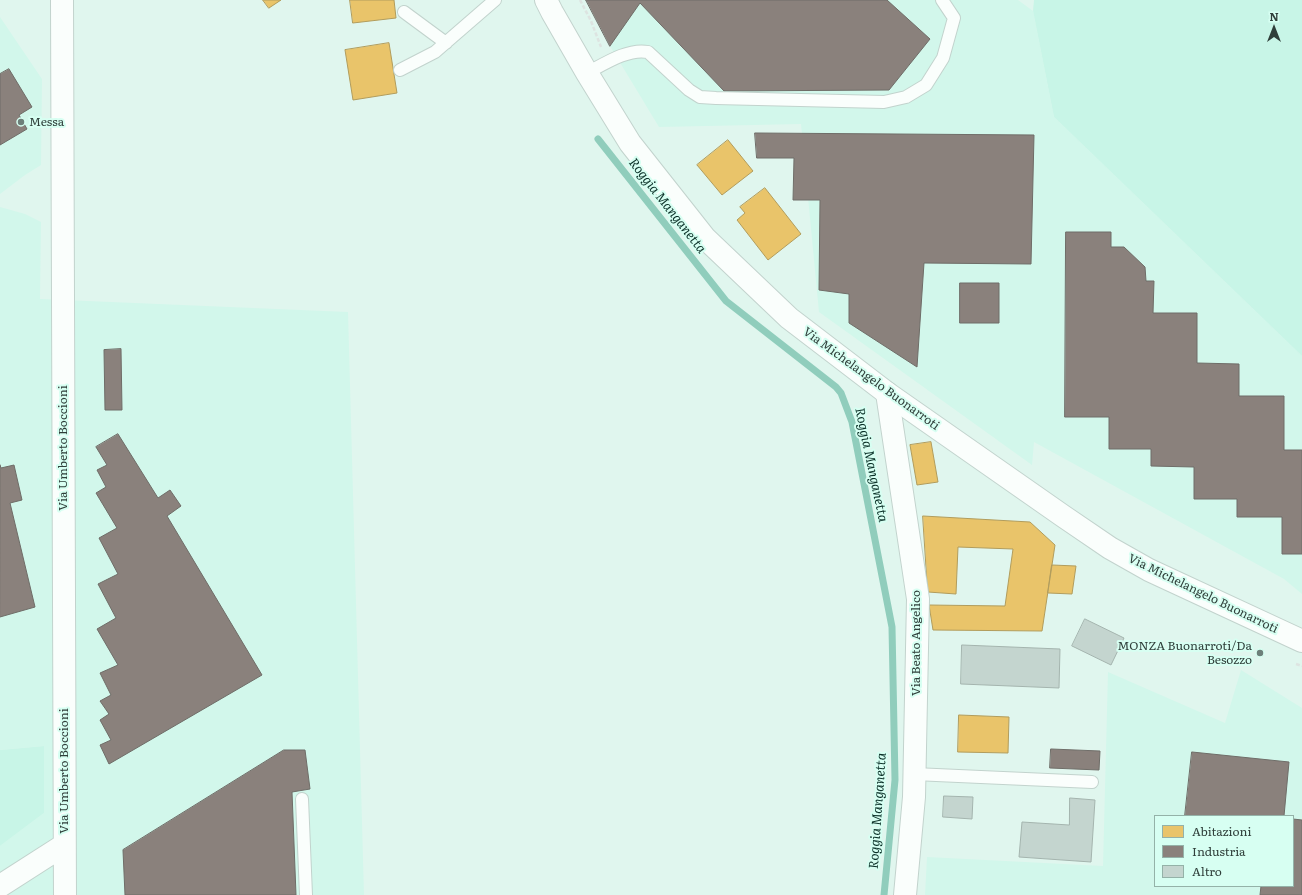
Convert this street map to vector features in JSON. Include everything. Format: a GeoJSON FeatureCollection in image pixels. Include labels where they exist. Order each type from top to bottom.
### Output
{"type":"FeatureCollection","features":[{"type":"Feature","properties":{"kind":"street","name":"Via Umberto Boccioni"},"geometry":{"type":"LineString","coordinates":[[62,0],[65,895]]}},
{"type":"Feature","properties":{"kind":"street","name":"Via Michelangelo Buonarroti"},"geometry":{"type":"LineString","coordinates":[[546,0],[587,73],[630,143],[705,238],[789,318],[887,393],[1110,548],[1148,570],[1302,641]]}},
{"type":"Feature","properties":{"kind":"street","name":"Via Beato Angelico"},"geometry":{"type":"LineString","coordinates":[[887,393],[918,599],[914,797],[905,895]]}},
{"type":"Feature","properties":{"kind":"street"},"geometry":{"type":"LineString","coordinates":[[0,886],[64,845]]}},
{"type":"Feature","properties":{"kind":"lane"},"geometry":{"type":"LineString","coordinates":[[400,70],[435,52],[495,0]]}},
{"type":"Feature","properties":{"kind":"lane"},"geometry":{"type":"LineString","coordinates":[[587,73],[607,62],[631,52],[641,51],[648,52],[689,90],[700,97],[884,102],[906,97],[926,85],[943,58],[954,18],[942,0]]}},
{"type":"Feature","properties":{"kind":"lane"},"geometry":{"type":"LineString","coordinates":[[404,12],[446,43]]}},
{"type":"Feature","properties":{"kind":"lane"},"geometry":{"type":"LineString","coordinates":[[914,774],[1092,782]]}},
{"type":"Feature","properties":{"kind":"lane"},"geometry":{"type":"LineString","coordinates":[[302,799],[306,895]]}},
{"type":"Feature","properties":{"kind":"path"},"geometry":{"type":"LineString","coordinates":[[580,0],[591,21],[607,62]]}},
{"type":"Feature","properties":{"kind":"shaded area"},"geometry":{"type":"Polygon","coordinates":[[[586,0],[1018,0],[1033,11],[1054,117],[1302,356],[1302,594],[1284,579],[1034,442],[1032,465],[819,312],[801,124],[659,127],[610,46],[586,0]]]}},
{"type":"Feature","properties":{"kind":"shaded area"},"geometry":{"type":"Polygon","coordinates":[[[1034,0],[1302,0],[1302,356],[1054,117],[1033,11],[1034,0]]]}},
{"type":"Feature","properties":{"kind":"shaded area","name":"Messa"},"geometry":{"type":"Polygon","coordinates":[[[0,17],[42,79],[41,165],[0,194],[0,17]]]}},
{"type":"Feature","properties":{"kind":"shaded area"},"geometry":{"type":"Polygon","coordinates":[[[0,207],[25,214],[41,222],[40,299],[348,312],[364,895],[0,895],[0,846],[44,813],[44,746],[0,750],[0,207]]]}},
{"type":"Feature","properties":{"kind":"shaded area"},"geometry":{"type":"Polygon","coordinates":[[[1241,670],[1302,708],[1302,895],[925,895],[927,857],[1103,866],[1108,672],[1225,723],[1241,670]]]}},
{"type":"Feature","properties":{"kind":"shaded area"},"geometry":{"type":"Polygon","coordinates":[[[44,746],[44,813],[0,846],[0,750],[44,746]]]}},
{"type":"Feature","properties":{"kind":"building: Abitazioni"},"geometry":{"type":"Polygon","coordinates":[[[263,0],[281,0],[269,8],[263,0]]]}},
{"type":"Feature","properties":{"kind":"building: Abitazioni"},"geometry":{"type":"Polygon","coordinates":[[[350,0],[394,0],[396,18],[353,23],[350,0]]]}},
{"type":"Feature","properties":{"kind":"building: Abitazioni"},"geometry":{"type":"Polygon","coordinates":[[[389,43],[397,93],[353,100],[345,50],[389,43]]]}},
{"type":"Feature","properties":{"kind":"building: Abitazioni"},"geometry":{"type":"Polygon","coordinates":[[[728,140],[753,171],[722,195],[697,165],[728,140]]]}},
{"type":"Feature","properties":{"kind":"building: Abitazioni"},"geometry":{"type":"Polygon","coordinates":[[[765,188],[801,234],[768,260],[737,220],[745,213],[740,207],[765,188]]]}},
{"type":"Feature","properties":{"kind":"building: Abitazioni"},"geometry":{"type":"Polygon","coordinates":[[[931,442],[938,482],[917,485],[910,445],[931,442]]]}},
{"type":"Feature","properties":{"kind":"building: Abitazioni"},"geometry":{"type":"Polygon","coordinates":[[[923,516],[1030,522],[1055,545],[1042,631],[933,630],[929,605],[1005,606],[1013,549],[958,547],[956,594],[928,592],[923,516]]]}},
{"type":"Feature","properties":{"kind":"building: Abitazioni"},"geometry":{"type":"Polygon","coordinates":[[[1052,565],[1076,566],[1072,594],[1048,593],[1052,565]]]}},
{"type":"Feature","properties":{"kind":"building: Abitazioni"},"geometry":{"type":"Polygon","coordinates":[[[959,715],[1009,717],[1008,753],[958,752],[959,715]]]}},
{"type":"Feature","properties":{"kind":"building: Industria"},"geometry":{"type":"Polygon","coordinates":[[[586,0],[887,0],[930,39],[889,90],[724,91],[640,3],[610,46],[586,0]]]}},
{"type":"Feature","properties":{"kind":"building: Industria"},"geometry":{"type":"Polygon","coordinates":[[[9,69],[32,107],[19,115],[27,129],[0,145],[0,74],[9,69]]]}},
{"type":"Feature","properties":{"kind":"building: Industria"},"geometry":{"type":"Polygon","coordinates":[[[755,133],[1034,135],[1031,264],[924,263],[917,367],[849,323],[849,294],[819,290],[820,200],[793,200],[794,158],[757,158],[755,133]]]}},
{"type":"Feature","properties":{"kind":"building: Industria"},"geometry":{"type":"Polygon","coordinates":[[[1066,232],[1111,232],[1111,247],[1124,247],[1145,267],[1146,281],[1154,281],[1153,313],[1197,313],[1197,363],[1239,364],[1239,396],[1284,396],[1284,450],[1302,450],[1302,554],[1282,554],[1282,517],[1237,517],[1237,499],[1194,499],[1194,467],[1151,466],[1151,449],[1109,449],[1109,417],[1065,417],[1066,232]]]}},
{"type":"Feature","properties":{"kind":"building: Industria"},"geometry":{"type":"Polygon","coordinates":[[[960,283],[999,283],[999,323],[960,323],[960,283]]]}},
{"type":"Feature","properties":{"kind":"building: Industria"},"geometry":{"type":"Polygon","coordinates":[[[121,349],[122,410],[105,410],[104,350],[121,349]]]}},
{"type":"Feature","properties":{"kind":"building: Industria"},"geometry":{"type":"Polygon","coordinates":[[[118,434],[158,498],[170,490],[181,506],[167,516],[262,675],[109,764],[100,745],[111,740],[100,720],[109,714],[100,701],[111,695],[100,673],[118,665],[97,629],[116,618],[98,584],[118,574],[99,538],[117,528],[96,493],[106,487],[97,470],[107,465],[96,447],[118,434]]]}},
{"type":"Feature","properties":{"kind":"building: Industria"},"geometry":{"type":"Polygon","coordinates":[[[0,465],[1,468],[14,465],[22,500],[10,503],[35,607],[0,617],[0,465]]]}},
{"type":"Feature","properties":{"kind":"building: Industria"},"geometry":{"type":"Polygon","coordinates":[[[1051,749],[1100,751],[1099,770],[1050,768],[1051,749]]]}},
{"type":"Feature","properties":{"kind":"building: Industria"},"geometry":{"type":"Polygon","coordinates":[[[284,750],[305,750],[310,789],[292,792],[296,895],[125,895],[123,850],[284,750]]]}},
{"type":"Feature","properties":{"kind":"building: Industria"},"geometry":{"type":"Polygon","coordinates":[[[1192,752],[1289,762],[1284,815],[1185,815],[1192,752]]]}},
{"type":"Feature","properties":{"kind":"building: Industria"},"geometry":{"type":"Polygon","coordinates":[[[1294,819],[1302,820],[1302,895],[1260,895],[1261,887],[1294,887],[1294,819]]]}},
{"type":"Feature","properties":{"kind":"building: Altro"},"geometry":{"type":"Polygon","coordinates":[[[1085,619],[1124,638],[1111,665],[1072,646],[1085,619]]]}},
{"type":"Feature","properties":{"kind":"building: Altro"},"geometry":{"type":"Polygon","coordinates":[[[962,645],[1060,649],[1059,688],[961,684],[962,645]]]}},
{"type":"Feature","properties":{"kind":"building: Altro"},"geometry":{"type":"Polygon","coordinates":[[[944,796],[973,797],[972,819],[943,817],[944,796]]]}},
{"type":"Feature","properties":{"kind":"building: Altro"},"geometry":{"type":"Polygon","coordinates":[[[1070,798],[1095,800],[1091,862],[1019,857],[1022,822],[1069,825],[1070,798]]]}},
{"type":"Feature","properties":{"kind":"waterway","name":"Roggia Manganetta"},"geometry":{"type":"LineString","coordinates":[[598,139],[726,301],[836,387],[841,393],[852,422],[892,627],[895,780],[884,895]]}},
{"type":"Feature","properties":{"kind":"place","name":"Messa"},"geometry":{"type":"Point","coordinates":[21,122]}},
{"type":"Feature","properties":{"kind":"place","name":"MONZA Buonarroti/Da Besozzo"},"geometry":{"type":"Point","coordinates":[1260,653]}}]}
